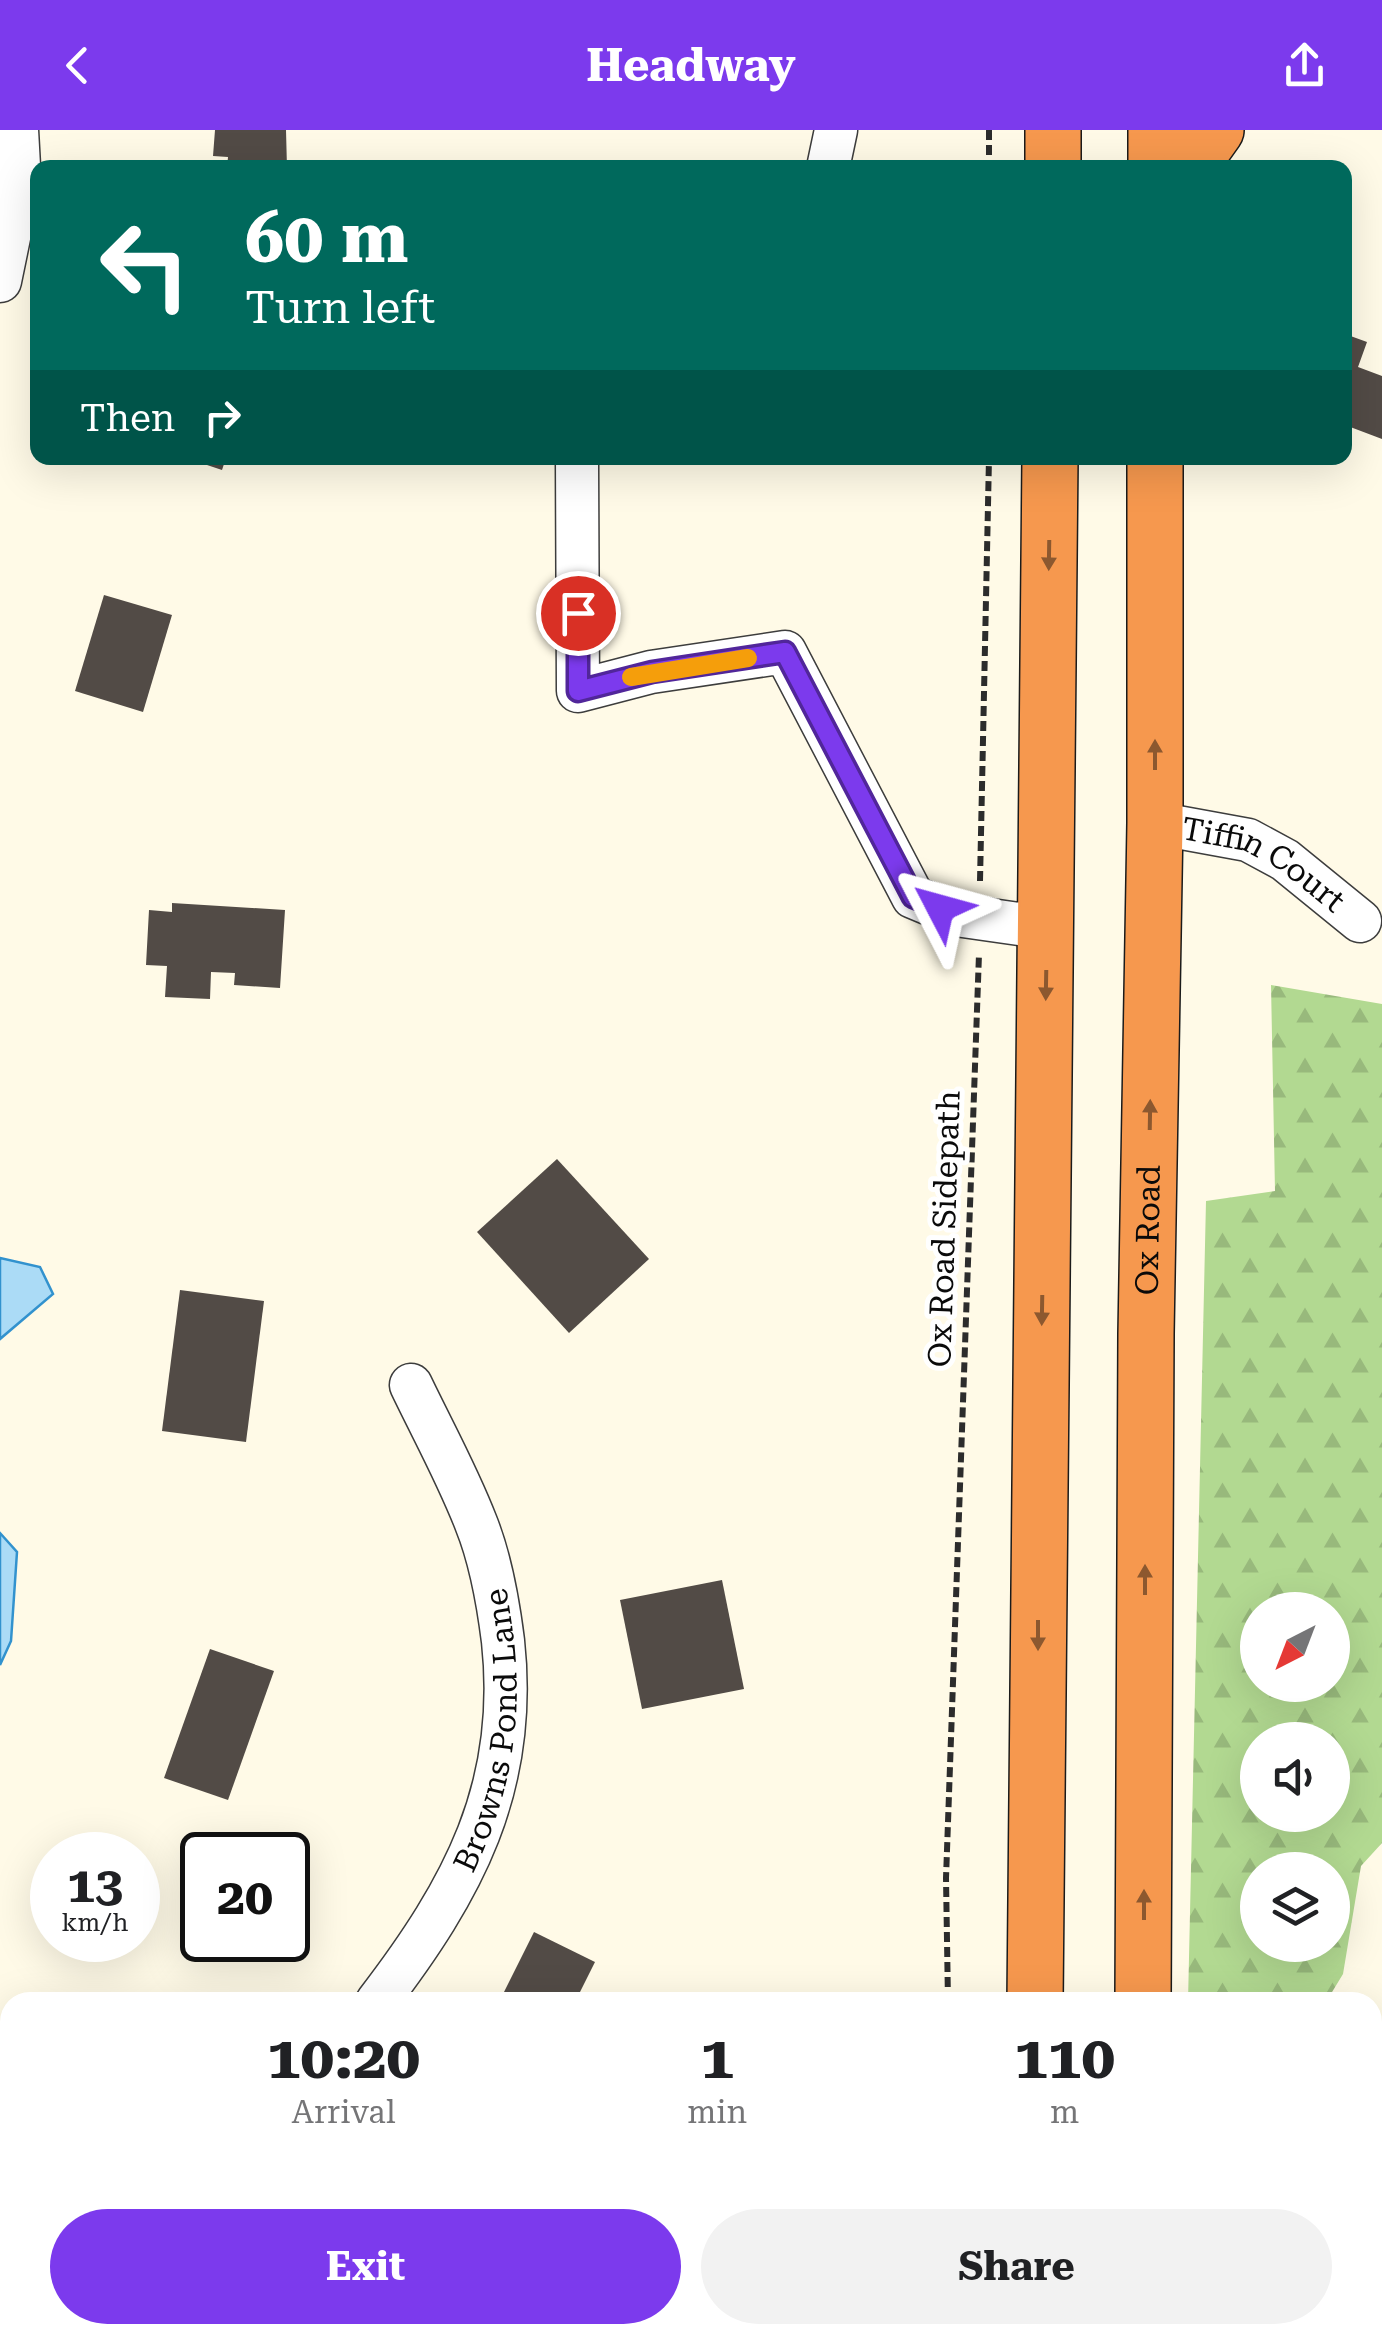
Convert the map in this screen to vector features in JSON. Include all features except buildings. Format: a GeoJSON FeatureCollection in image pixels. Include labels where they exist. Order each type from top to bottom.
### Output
{"type":"FeatureCollection","features":[{"type":"Feature","properties":{"kind":"highway"},"geometry":{"type":"LineString","coordinates":[[1052,130],[1053,160]]}},
{"type":"Feature","properties":{"kind":"highway"},"geometry":{"type":"LineString","coordinates":[[1156,130],[1156,160]]}},
{"type":"Feature","properties":{"kind":"highway"},"geometry":{"type":"LineString","coordinates":[[1195,160],[1216,130]]}},
{"type":"Feature","properties":{"kind":"highway"},"geometry":{"type":"LineString","coordinates":[[1036,1992],[1050,465]]}},
{"type":"Feature","properties":{"kind":"highway","name":"Ox Road"},"geometry":{"type":"LineString","coordinates":[[1143,1992],[1155,465]]}},
{"type":"Feature","properties":{"kind":"street"},"geometry":{"type":"LineString","coordinates":[[0,281],[20,184],[17,130]]}},
{"type":"Feature","properties":{"kind":"street"},"geometry":{"type":"LineString","coordinates":[[830,160],[836,130]]}},
{"type":"Feature","properties":{"kind":"street"},"geometry":{"type":"LineString","coordinates":[[577,465],[578,691],[652,672],[785,652],[913,897],[956,916],[1047,928]]}},
{"type":"Feature","properties":{"kind":"street","name":"Tiffin Court"},"geometry":{"type":"LineString","coordinates":[[1155,823],[1248,840],[1285,860],[1360,921]]}},
{"type":"Feature","properties":{"kind":"street","name":"Browns Pond Lane"},"geometry":{"type":"LineString","coordinates":[[384,1992],[444,1908],[477,1840],[497,1781],[508,1687],[498,1594],[477,1524],[411,1385]]}},
{"type":"Feature","properties":{"kind":"path"},"geometry":{"type":"LineString","coordinates":[[989,130],[989,160]]}},
{"type":"Feature","properties":{"kind":"path","name":"Ox Road Sidepath"},"geometry":{"type":"LineString","coordinates":[[948,1992],[946,1859],[980,919],[989,465]]}},
{"type":"Feature","properties":{"kind":"green space"},"geometry":{"type":"Polygon","coordinates":[[[1271,985],[1382,1004],[1382,1843],[1361,1866],[1350,1932],[1350,1852],[1240,1852],[1240,1962],[1345,1962],[1332,1992],[1188,1992],[1206,1201],[1275,1191],[1271,985]]]}},
{"type":"Feature","properties":{"kind":"water"},"geometry":{"type":"Polygon","coordinates":[[[0,1258],[40,1267],[53,1294],[0,1339],[0,1258]]]}},
{"type":"Feature","properties":{"kind":"water"},"geometry":{"type":"Polygon","coordinates":[[[0,1533],[17,1552],[11,1641],[0,1665],[0,1533]]]}},
{"type":"Feature","properties":{"kind":"slow traffic"},"geometry":{"type":"LineString","coordinates":[[631,677],[748,658]]}},
{"type":"Feature","properties":{"kind":"route"},"geometry":{"type":"LineString","coordinates":[[578,613],[578,691],[652,672],[785,652],[913,897],[940,908]]}}]}
